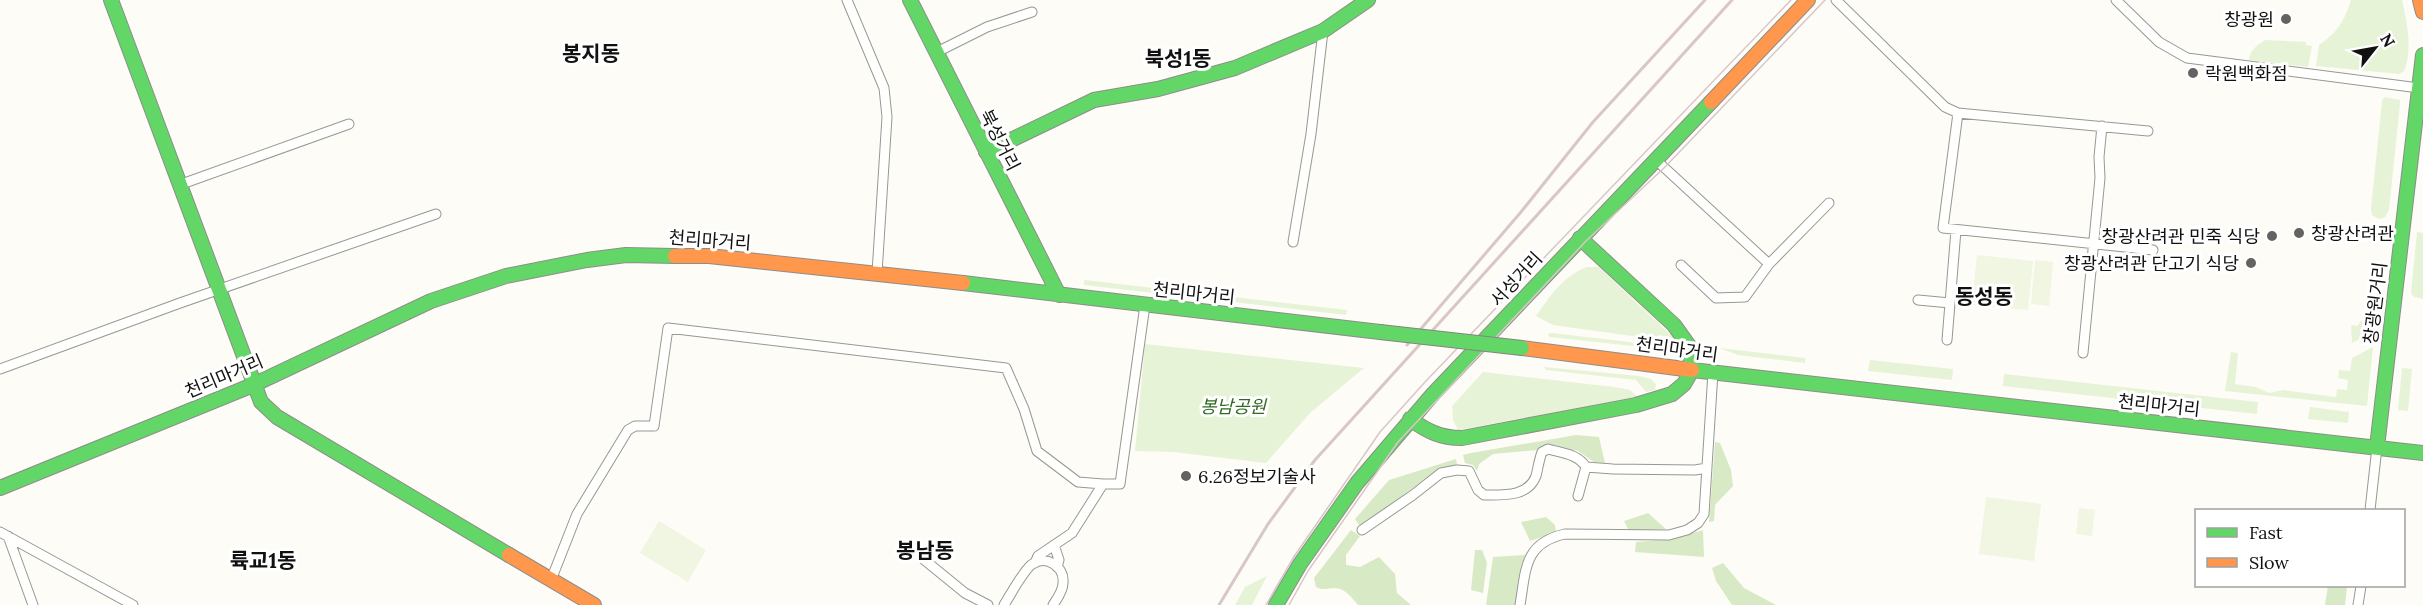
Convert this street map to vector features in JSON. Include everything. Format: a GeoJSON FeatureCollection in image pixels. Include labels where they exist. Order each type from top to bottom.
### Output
{"type":"FeatureCollection","features":[{"type":"Feature","properties":{"kind":"main road"},"geometry":{"type":"LineString","coordinates":[[111,0],[261,402],[277,417],[594,605]]}},
{"type":"Feature","properties":{"kind":"main road","name":"북성거리"},"geometry":{"type":"LineString","coordinates":[[910,0],[1059,295]]}},
{"type":"Feature","properties":{"kind":"main road"},"geometry":{"type":"LineString","coordinates":[[986,152],[1094,100],[1158,89],[1235,68],[1323,31],[1368,0]]}},
{"type":"Feature","properties":{"kind":"main road","name":"서성거리"},"geometry":{"type":"LineString","coordinates":[[1276,605],[1335,512],[1410,419],[1808,0]]}},
{"type":"Feature","properties":{"kind":"main road"},"geometry":{"type":"LineString","coordinates":[[2420,0],[2423,12]]}},
{"type":"Feature","properties":{"kind":"main road","name":"창광원거리"},"geometry":{"type":"LineString","coordinates":[[2377,447],[2423,55]]}},
{"type":"Feature","properties":{"kind":"main road"},"geometry":{"type":"LineString","coordinates":[[1410,419],[1430,433],[1439,436],[1449,438],[1474,435],[1636,405],[1672,394],[1684,384],[1692,370],[1689,346],[1674,325],[1580,238]]}},
{"type":"Feature","properties":{"kind":"main road","name":"천리마거리"},"geometry":{"type":"LineString","coordinates":[[0,488],[253,385],[431,301],[506,276],[567,263],[626,255],[709,256],[877,273],[1692,370],[2423,453]]}},
{"type":"Feature","properties":{"kind":"street"},"geometry":{"type":"LineString","coordinates":[[847,0],[884,88],[887,117],[877,273]]}},
{"type":"Feature","properties":{"kind":"street"},"geometry":{"type":"LineString","coordinates":[[1836,0],[1932,97],[1958,113],[2148,131]]}},
{"type":"Feature","properties":{"kind":"street"},"geometry":{"type":"LineString","coordinates":[[2116,0],[2159,42],[2187,58],[2419,88]]}},
{"type":"Feature","properties":{"kind":"street"},"geometry":{"type":"LineString","coordinates":[[937,52],[987,27],[1032,12]]}},
{"type":"Feature","properties":{"kind":"street"},"geometry":{"type":"LineString","coordinates":[[1293,242],[1311,134],[1323,31]]}},
{"type":"Feature","properties":{"kind":"street"},"geometry":{"type":"LineString","coordinates":[[1958,113],[1944,228],[2153,250]]}},
{"type":"Feature","properties":{"kind":"street"},"geometry":{"type":"LineString","coordinates":[[179,185],[349,124]]}},
{"type":"Feature","properties":{"kind":"street"},"geometry":{"type":"LineString","coordinates":[[2083,353],[2094,244],[2102,126]]}},
{"type":"Feature","properties":{"kind":"street"},"geometry":{"type":"LineString","coordinates":[[1656,160],[1769,264]]}},
{"type":"Feature","properties":{"kind":"street"},"geometry":{"type":"LineString","coordinates":[[1681,265],[1716,298],[1745,297],[1769,264],[1829,203]]}},
{"type":"Feature","properties":{"kind":"street"},"geometry":{"type":"LineString","coordinates":[[0,369],[436,214]]}},
{"type":"Feature","properties":{"kind":"street"},"geometry":{"type":"LineString","coordinates":[[1947,340],[1956,230]]}},
{"type":"Feature","properties":{"kind":"street"},"geometry":{"type":"LineString","coordinates":[[1918,300],[1950,303]]}},
{"type":"Feature","properties":{"kind":"street"},"geometry":{"type":"LineString","coordinates":[[551,580],[577,514],[628,430],[635,426],[654,426],[668,328],[1006,368],[1024,409],[1037,451],[1078,482],[1120,484],[1145,305]]}},
{"type":"Feature","properties":{"kind":"street"},"geometry":{"type":"LineString","coordinates":[[1520,605],[1528,559],[1536,547],[1549,538],[1565,534],[1669,536],[1687,530],[1698,523],[1704,514],[1713,372]]}},
{"type":"Feature","properties":{"kind":"street"},"geometry":{"type":"LineString","coordinates":[[2370,509],[2377,447]]}},
{"type":"Feature","properties":{"kind":"street"},"geometry":{"type":"LineString","coordinates":[[1362,530],[1441,473],[1457,470],[1469,471],[1478,490],[1484,495],[1508,494],[1528,488],[1535,477],[1542,452],[1548,449],[1582,460],[1586,467],[1578,495]]}},
{"type":"Feature","properties":{"kind":"street"},"geometry":{"type":"LineString","coordinates":[[1586,467],[1695,470],[1707,468]]}},
{"type":"Feature","properties":{"kind":"street"},"geometry":{"type":"LineString","coordinates":[[1035,563],[1038,556],[1072,532],[1103,484]]}},
{"type":"Feature","properties":{"kind":"street"},"geometry":{"type":"LineString","coordinates":[[4,534],[33,605]]}},
{"type":"Feature","properties":{"kind":"street"},"geometry":{"type":"LineString","coordinates":[[4,534],[133,605]]}},
{"type":"Feature","properties":{"kind":"street"},"geometry":{"type":"LineString","coordinates":[[1054,545],[1059,560],[1057,567]]}},
{"type":"Feature","properties":{"kind":"street"},"geometry":{"type":"LineString","coordinates":[[922,558],[965,592],[988,605]]}},
{"type":"Feature","properties":{"kind":"street"},"geometry":{"type":"LineString","coordinates":[[1004,605],[1030,566],[1042,560],[1050,561],[1057,567],[1064,584],[1053,605]]}},
{"type":"Feature","properties":{"kind":"street"},"geometry":{"type":"LineString","coordinates":[[2358,605],[2361,587]]}},
{"type":"Feature","properties":{"kind":"green space"},"geometry":{"type":"Polygon","coordinates":[[[2351,0],[2402,0],[2409,45],[2404,71],[2399,74],[2316,66],[2319,45],[2340,26],[2351,0]]]}},
{"type":"Feature","properties":{"kind":"green space"},"geometry":{"type":"Polygon","coordinates":[[[2265,40],[2306,42],[2306,45],[2312,46],[2308,67],[2249,60],[2252,50],[2265,40]]]}},
{"type":"Feature","properties":{"kind":"green space"},"geometry":{"type":"Polygon","coordinates":[[[2384,97],[2400,100],[2400,104],[2389,210],[2385,217],[2379,219],[2372,215],[2371,209],[2384,97]]]}},
{"type":"Feature","properties":{"kind":"green space"},"geometry":{"type":"Polygon","coordinates":[[[2417,232],[2423,233],[2423,299],[2414,297],[2411,293],[2417,232]]]}},
{"type":"Feature","properties":{"kind":"green space"},"geometry":{"type":"Polygon","coordinates":[[[1977,255],[2033,261],[2028,310],[1972,305],[1977,255]]]}},
{"type":"Feature","properties":{"kind":"green space"},"geometry":{"type":"Polygon","coordinates":[[[2035,260],[2053,262],[2049,306],[2031,304],[2035,260]]]}},
{"type":"Feature","properties":{"kind":"green space"},"geometry":{"type":"Polygon","coordinates":[[[1587,267],[1599,267],[1674,338],[1659,335],[1654,339],[1553,325],[1536,316],[1564,281],[1587,267]]]}},
{"type":"Feature","properties":{"kind":"green space"},"geometry":{"type":"Polygon","coordinates":[[[1084,280],[1347,310],[1346,315],[1084,285],[1084,280]]]}},
{"type":"Feature","properties":{"kind":"green space"},"geometry":{"type":"Polygon","coordinates":[[[2362,320],[2375,331],[2352,343],[2351,325],[2357,326],[2362,320]]]}},
{"type":"Feature","properties":{"kind":"green space"},"geometry":{"type":"Polygon","coordinates":[[[1548,334],[1677,347],[1671,350],[1549,337],[1548,334]]]}},
{"type":"Feature","properties":{"kind":"green space","name":"봉남공원"},"geometry":{"type":"Polygon","coordinates":[[[1145,344],[1364,368],[1310,413],[1266,463],[1173,452],[1135,451],[1145,344]]]}},
{"type":"Feature","properties":{"kind":"green space"},"geometry":{"type":"Polygon","coordinates":[[[2373,347],[2367,406],[2225,391],[2231,352],[2238,353],[2235,384],[2256,387],[2269,393],[2283,390],[2336,397],[2337,389],[2347,390],[2348,380],[2338,378],[2339,370],[2350,371],[2352,358],[2373,347]]]}},
{"type":"Feature","properties":{"kind":"green space"},"geometry":{"type":"Polygon","coordinates":[[[1719,348],[1805,358],[1805,363],[1738,355],[1719,348]]]}},
{"type":"Feature","properties":{"kind":"green space"},"geometry":{"type":"Polygon","coordinates":[[[1870,360],[1953,369],[1952,380],[1868,371],[1870,360]]]}},
{"type":"Feature","properties":{"kind":"green space"},"geometry":{"type":"Polygon","coordinates":[[[1544,367],[1639,376],[1651,379],[1656,384],[1655,390],[1646,392],[1636,380],[1546,370],[1544,367]]]}},
{"type":"Feature","properties":{"kind":"green space"},"geometry":{"type":"Polygon","coordinates":[[[2402,368],[2412,369],[2408,411],[2398,410],[2402,368]]]}},
{"type":"Feature","properties":{"kind":"green space"},"geometry":{"type":"Polygon","coordinates":[[[1483,372],[1614,387],[1630,390],[1638,397],[1458,430],[1453,420],[1452,406],[1483,372]]]}},
{"type":"Feature","properties":{"kind":"green space"},"geometry":{"type":"Polygon","coordinates":[[[2004,374],[2258,402],[2257,414],[2003,386],[2004,374]]]}},
{"type":"Feature","properties":{"kind":"green space"},"geometry":{"type":"Polygon","coordinates":[[[2310,407],[2349,412],[2348,423],[2308,419],[2310,407]]]}},
{"type":"Feature","properties":{"kind":"green space"},"geometry":{"type":"Polygon","coordinates":[[[1576,435],[1599,437],[1605,463],[1594,462],[1578,451],[1555,445],[1538,450],[1493,454],[1479,464],[1477,471],[1473,465],[1465,463],[1463,455],[1471,453],[1576,435]]]}},
{"type":"Feature","properties":{"kind":"green space"},"geometry":{"type":"Polygon","coordinates":[[[1715,442],[1720,443],[1731,470],[1733,486],[1715,505],[1714,521],[1709,522],[1715,442]]]}},
{"type":"Feature","properties":{"kind":"green space"},"geometry":{"type":"Polygon","coordinates":[[[1456,459],[1457,465],[1430,475],[1363,525],[1359,525],[1355,519],[1389,480],[1456,459]]]}},
{"type":"Feature","properties":{"kind":"green space"},"geometry":{"type":"Polygon","coordinates":[[[1986,497],[2041,504],[2034,561],[1979,554],[1986,497]]]}},
{"type":"Feature","properties":{"kind":"green space"},"geometry":{"type":"Polygon","coordinates":[[[2079,508],[2095,510],[2092,536],[2076,534],[2079,508]]]}},
{"type":"Feature","properties":{"kind":"green space"},"geometry":{"type":"Polygon","coordinates":[[[1648,513],[1666,529],[1629,531],[1624,521],[1648,513]]]}},
{"type":"Feature","properties":{"kind":"green space"},"geometry":{"type":"Polygon","coordinates":[[[1546,517],[1555,525],[1556,532],[1530,541],[1521,522],[1546,517]]]}},
{"type":"Feature","properties":{"kind":"green space"},"geometry":{"type":"Polygon","coordinates":[[[659,521],[706,550],[688,582],[640,553],[659,521]]]}},
{"type":"Feature","properties":{"kind":"green space"},"geometry":{"type":"Polygon","coordinates":[[[1351,530],[1360,536],[1346,555],[1346,565],[1360,567],[1379,557],[1395,574],[1397,593],[1411,605],[1358,605],[1342,590],[1316,587],[1314,578],[1351,530]]]}},
{"type":"Feature","properties":{"kind":"green space"},"geometry":{"type":"Polygon","coordinates":[[[1703,530],[1704,557],[1635,552],[1636,542],[1672,539],[1703,530]]]}},
{"type":"Feature","properties":{"kind":"green space"},"geometry":{"type":"Polygon","coordinates":[[[1475,550],[1482,550],[1487,563],[1483,593],[1471,590],[1475,550]]]}},
{"type":"Feature","properties":{"kind":"green space"},"geometry":{"type":"Polygon","coordinates":[[[1525,555],[1516,605],[1486,605],[1493,557],[1525,555]]]}},
{"type":"Feature","properties":{"kind":"green space"},"geometry":{"type":"Polygon","coordinates":[[[1723,563],[1744,588],[1776,605],[1732,605],[1716,581],[1712,568],[1723,563]]]}},
{"type":"Feature","properties":{"kind":"green space"},"geometry":{"type":"Polygon","coordinates":[[[1267,576],[1252,605],[1235,605],[1245,587],[1267,576]]]}},
{"type":"Feature","properties":{"kind":"green space"},"geometry":{"type":"Polygon","coordinates":[[[2328,587],[2347,587],[2345,605],[2325,605],[2328,587]]]}},
{"type":"Feature","properties":{"kind":"tram line"},"geometry":{"type":"LineString","coordinates":[[1266,605],[1293,558],[1380,432],[1425,382],[1791,0]]}},
{"type":"Feature","properties":{"kind":"tram line"},"geometry":{"type":"LineString","coordinates":[[1289,605],[1308,571],[1398,442],[1586,241],[1665,167],[1825,0]]}},
{"type":"Feature","properties":{"kind":"railway"},"geometry":{"type":"LineString","coordinates":[[1407,345],[1521,212],[1593,122],[1705,0]]}},
{"type":"Feature","properties":{"kind":"railway"},"geometry":{"type":"LineString","coordinates":[[1219,605],[1268,524],[1315,460],[1732,0]]}},
{"type":"Feature","properties":{"kind":"traffic: fast"},"geometry":{"type":"LineString","coordinates":[[111,0],[261,402],[277,417],[509,555]]}},
{"type":"Feature","properties":{"kind":"traffic: fast"},"geometry":{"type":"LineString","coordinates":[[910,0],[1059,295]]}},
{"type":"Feature","properties":{"kind":"traffic: fast"},"geometry":{"type":"LineString","coordinates":[[986,152],[1094,100],[1158,89],[1235,68],[1323,31],[1368,0]]}},
{"type":"Feature","properties":{"kind":"traffic: fast"},"geometry":{"type":"LineString","coordinates":[[2377,447],[2423,55]]}},
{"type":"Feature","properties":{"kind":"traffic: fast"},"geometry":{"type":"LineString","coordinates":[[1276,605],[1300,564],[1357,483],[1433,394],[1711,102]]}},
{"type":"Feature","properties":{"kind":"traffic: fast"},"geometry":{"type":"LineString","coordinates":[[1410,419],[1434,433],[1462,438],[1636,405],[1672,394],[1684,384],[1692,370],[1689,346],[1674,325],[1580,238]]}},
{"type":"Feature","properties":{"kind":"traffic: fast"},"geometry":{"type":"LineString","coordinates":[[0,488],[253,385],[431,301],[506,276],[587,260],[626,255],[675,256]]}},
{"type":"Feature","properties":{"kind":"traffic: fast"},"geometry":{"type":"LineString","coordinates":[[963,283],[1380,332]]}},
{"type":"Feature","properties":{"kind":"traffic: fast"},"geometry":{"type":"LineString","coordinates":[[1380,332],[1522,348]]}},
{"type":"Feature","properties":{"kind":"traffic: fast"},"geometry":{"type":"LineString","coordinates":[[1692,370],[2423,453]]}},
{"type":"Feature","properties":{"kind":"traffic: slow"},"geometry":{"type":"LineString","coordinates":[[1711,102],[1808,0]]}},
{"type":"Feature","properties":{"kind":"traffic: slow"},"geometry":{"type":"LineString","coordinates":[[2420,0],[2423,12]]}},
{"type":"Feature","properties":{"kind":"traffic: slow"},"geometry":{"type":"LineString","coordinates":[[675,256],[709,256],[963,283]]}},
{"type":"Feature","properties":{"kind":"traffic: slow"},"geometry":{"type":"LineString","coordinates":[[1522,348],[1692,370]]}},
{"type":"Feature","properties":{"kind":"traffic: slow"},"geometry":{"type":"LineString","coordinates":[[509,555],[594,605]]}},
{"type":"Feature","properties":{"kind":"place","name":"창광원"},"geometry":{"type":"Point","coordinates":[2286,19]}},
{"type":"Feature","properties":{"kind":"place","name":"락원백화점"},"geometry":{"type":"Point","coordinates":[2193,73]}},
{"type":"Feature","properties":{"kind":"place","name":"창광산려관"},"geometry":{"type":"Point","coordinates":[2299,233]}},
{"type":"Feature","properties":{"kind":"place","name":"창광산려관 민죽 식당"},"geometry":{"type":"Point","coordinates":[2272,236]}},
{"type":"Feature","properties":{"kind":"place","name":"창광산려관 단고기 식당"},"geometry":{"type":"Point","coordinates":[2251,263]}},
{"type":"Feature","properties":{"kind":"place","name":"6.26정보기술사"},"geometry":{"type":"Point","coordinates":[1186,476]}},
{"type":"Feature","properties":{"kind":"district","name":"봉지동"},"geometry":{"type":"Point","coordinates":[591,53]}},
{"type":"Feature","properties":{"kind":"district","name":"북성1동"},"geometry":{"type":"Point","coordinates":[1178,58]}},
{"type":"Feature","properties":{"kind":"district","name":"동성동"},"geometry":{"type":"Point","coordinates":[1984,296]}},
{"type":"Feature","properties":{"kind":"district","name":"봉남동"},"geometry":{"type":"Point","coordinates":[925,550]}},
{"type":"Feature","properties":{"kind":"district","name":"륙교1동"},"geometry":{"type":"Point","coordinates":[263,560]}}]}
